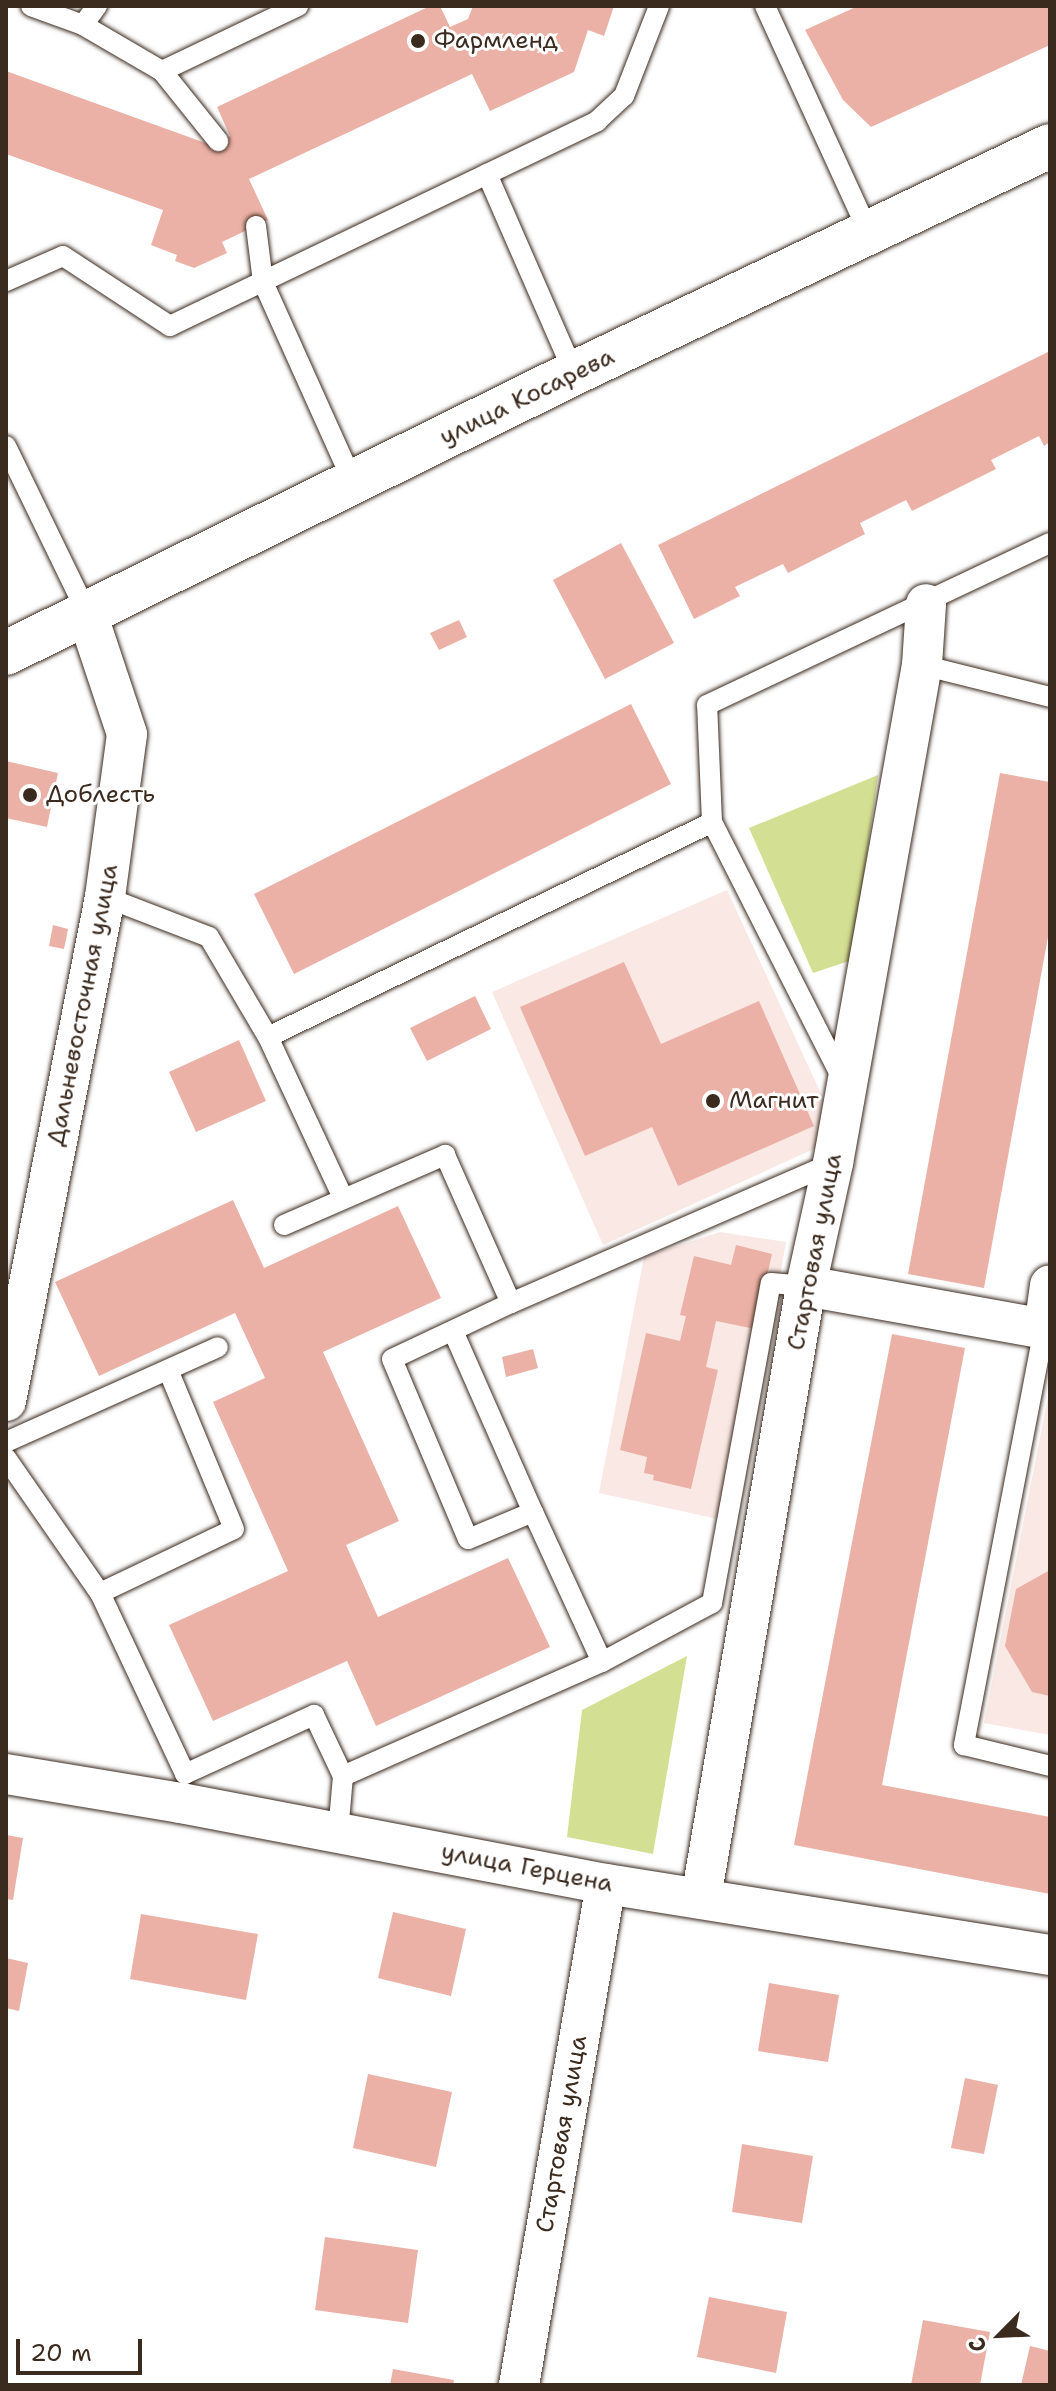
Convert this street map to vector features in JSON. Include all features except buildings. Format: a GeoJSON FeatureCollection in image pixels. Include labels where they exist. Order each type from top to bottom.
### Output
{"type":"FeatureCollection","features":[{"type":"Feature","properties":{"kind":"street","name":"улица Косарева"},"geometry":{"type":"LineString","coordinates":[[6,653],[574,373],[1050,146]]}},
{"type":"Feature","properties":{"kind":"street","name":"Стартовая улица"},"geometry":{"type":"LineString","coordinates":[[701,1898],[806,1286],[833,1163],[922,665],[926,604]]}},
{"type":"Feature","properties":{"kind":"street","name":"Дальневосточная улица"},"geometry":{"type":"LineString","coordinates":[[6,1401],[105,897],[127,734],[86,611]]}},
{"type":"Feature","properties":{"kind":"street"},"geometry":{"type":"LineString","coordinates":[[806,1286],[1044,1329],[1050,1285]]}},
{"type":"Feature","properties":{"kind":"street","name":"улица Герцена"},"geometry":{"type":"LineString","coordinates":[[6,1774],[183,1788],[338,1833],[606,1884],[1050,1955]]}},
{"type":"Feature","properties":{"kind":"street","name":"Стартовая улица"},"geometry":{"type":"LineString","coordinates":[[519,2385],[606,1884]]}},
{"type":"Feature","properties":{"kind":"lane"},"geometry":{"type":"LineString","coordinates":[[31,6],[83,25],[162,71],[218,141]]}},
{"type":"Feature","properties":{"kind":"lane"},"geometry":{"type":"LineString","coordinates":[[83,25],[97,6]]}},
{"type":"Feature","properties":{"kind":"lane"},"geometry":{"type":"LineString","coordinates":[[162,71],[298,6]]}},
{"type":"Feature","properties":{"kind":"lane"},"geometry":{"type":"LineString","coordinates":[[6,281],[63,256],[170,326],[597,121],[624,96],[659,6]]}},
{"type":"Feature","properties":{"kind":"lane"},"geometry":{"type":"LineString","coordinates":[[765,6],[869,233]]}},
{"type":"Feature","properties":{"kind":"lane"},"geometry":{"type":"LineString","coordinates":[[487,174],[574,373]]}},
{"type":"Feature","properties":{"kind":"lane"},"geometry":{"type":"LineString","coordinates":[[256,226],[263,282],[353,482]]}},
{"type":"Feature","properties":{"kind":"lane"},"geometry":{"type":"LineString","coordinates":[[6,446],[86,611]]}},
{"type":"Feature","properties":{"kind":"lane"},"geometry":{"type":"LineString","coordinates":[[846,1086],[712,822],[707,705],[1050,543]]}},
{"type":"Feature","properties":{"kind":"lane"},"geometry":{"type":"LineString","coordinates":[[922,665],[1050,697]]}},
{"type":"Feature","properties":{"kind":"lane"},"geometry":{"type":"LineString","coordinates":[[268,1037],[712,822]]}},
{"type":"Feature","properties":{"kind":"lane"},"geometry":{"type":"LineString","coordinates":[[105,897],[209,937],[268,1037],[343,1198]]}},
{"type":"Feature","properties":{"kind":"lane"},"geometry":{"type":"LineString","coordinates":[[284,1225],[445,1155],[511,1303]]}},
{"type":"Feature","properties":{"kind":"lane"},"geometry":{"type":"LineString","coordinates":[[533,1512],[468,1539],[392,1359],[511,1303],[833,1163]]}},
{"type":"Feature","properties":{"kind":"lane"},"geometry":{"type":"LineString","coordinates":[[343,1776],[602,1662],[712,1603],[771,1283],[806,1286]]}},
{"type":"Feature","properties":{"kind":"lane"},"geometry":{"type":"LineString","coordinates":[[1044,1329],[964,1745],[1050,1766]]}},
{"type":"Feature","properties":{"kind":"lane"},"geometry":{"type":"LineString","coordinates":[[453,1331],[602,1662]]}},
{"type":"Feature","properties":{"kind":"lane"},"geometry":{"type":"LineString","coordinates":[[6,1442],[218,1347]]}},
{"type":"Feature","properties":{"kind":"lane"},"geometry":{"type":"LineString","coordinates":[[100,1593],[234,1529],[168,1370]]}},
{"type":"Feature","properties":{"kind":"lane"},"geometry":{"type":"LineString","coordinates":[[6,1458],[100,1593],[183,1788],[314,1715],[343,1776],[338,1833]]}},
{"type":"Feature","properties":{"kind":"shaded area"},"geometry":{"type":"Polygon","coordinates":[[[727,890],[823,1098],[816,1148],[603,1245],[492,992],[727,890]]]}},
{"type":"Feature","properties":{"kind":"shaded area"},"geometry":{"type":"Polygon","coordinates":[[[720,1232],[786,1242],[736,1523],[599,1493],[644,1257],[720,1232]]]}},
{"type":"Feature","properties":{"kind":"shaded area"},"geometry":{"type":"Polygon","coordinates":[[[1050,1387],[1050,1735],[984,1723],[1050,1387]]]}},
{"type":"Feature","properties":{"kind":"green space"},"geometry":{"type":"Polygon","coordinates":[[[878,775],[852,960],[813,973],[749,828],[878,775]]]}},
{"type":"Feature","properties":{"kind":"green space"},"geometry":{"type":"Polygon","coordinates":[[[687,1656],[653,1854],[567,1837],[582,1710],[687,1656]]]}},
{"type":"Feature","properties":{"kind":"place","name":"Фармленд"},"geometry":{"type":"Point","coordinates":[418,41]}},
{"type":"Feature","properties":{"kind":"place","name":"Доблесть"},"geometry":{"type":"Point","coordinates":[30,795]}},
{"type":"Feature","properties":{"kind":"place","name":"Магнит"},"geometry":{"type":"Point","coordinates":[713,1101]}}]}
